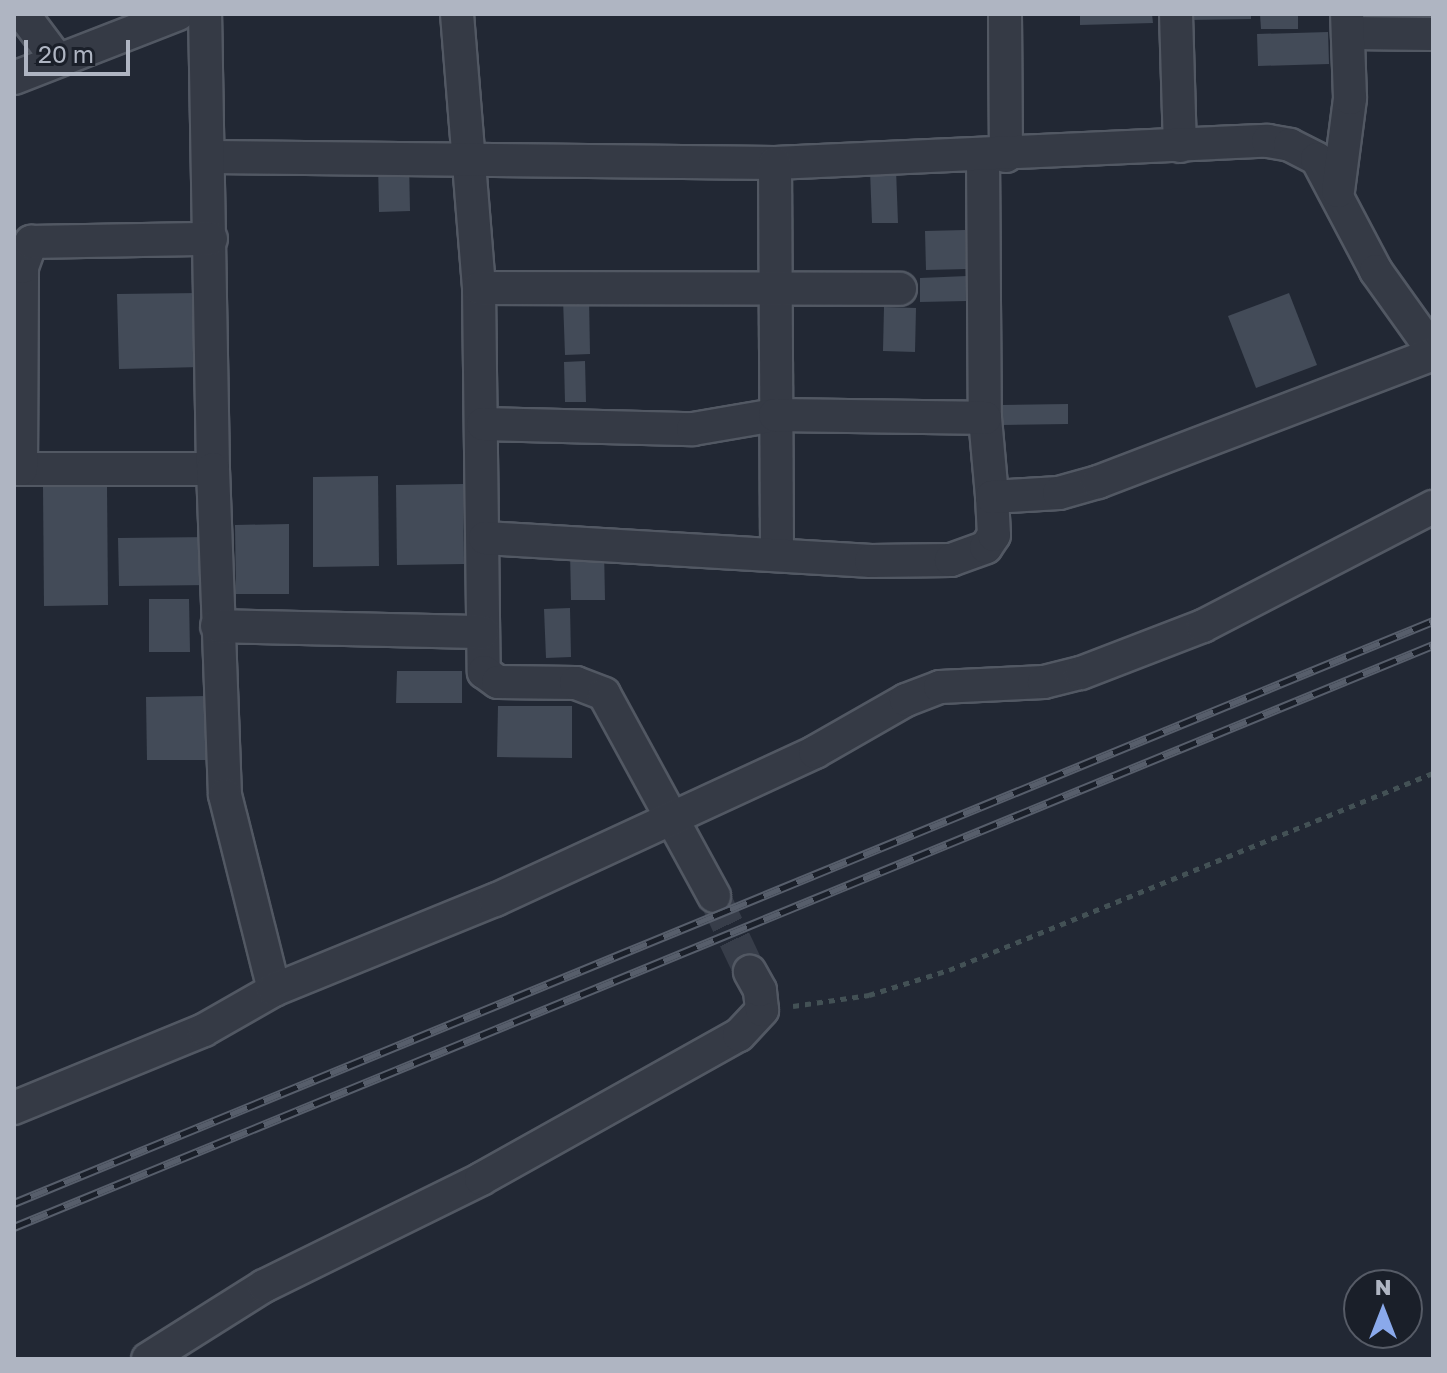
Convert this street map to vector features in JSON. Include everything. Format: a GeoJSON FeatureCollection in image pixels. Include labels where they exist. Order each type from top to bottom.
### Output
{"type":"FeatureCollection","features":[{"type":"Feature","properties":{"kind":"street"},"geometry":{"type":"LineString","coordinates":[[23,14],[56,58]]}},
{"type":"Feature","properties":{"kind":"street"},"geometry":{"type":"LineString","coordinates":[[14,78],[56,58],[178,14]]}},
{"type":"Feature","properties":{"kind":"street"},"geometry":{"type":"LineString","coordinates":[[205,14],[211,157],[217,626],[225,795],[274,990]]}},
{"type":"Feature","properties":{"kind":"street"},"geometry":{"type":"LineString","coordinates":[[457,14],[479,288],[485,538],[483,664],[489,678],[576,683],[604,694],[669,820],[714,896]]}},
{"type":"Feature","properties":{"kind":"street"},"geometry":{"type":"LineString","coordinates":[[485,538],[871,561],[972,555],[994,535],[985,418],[995,156],[1005,14]]}},
{"type":"Feature","properties":{"kind":"street"},"geometry":{"type":"LineString","coordinates":[[1176,14],[1180,146]]}},
{"type":"Feature","properties":{"kind":"street"},"geometry":{"type":"LineString","coordinates":[[1338,191],[1350,98],[1348,24],[1431,39]]}},
{"type":"Feature","properties":{"kind":"street"},"geometry":{"type":"LineString","coordinates":[[211,157],[775,163],[1180,146],[1290,145],[1317,159],[1338,191],[1376,271],[1433,353],[1098,482],[1059,493],[992,497]]}},
{"type":"Feature","properties":{"kind":"street"},"geometry":{"type":"LineString","coordinates":[[775,163],[773,288],[777,554]]}},
{"type":"Feature","properties":{"kind":"street"},"geometry":{"type":"LineString","coordinates":[[211,239],[31,242],[22,267],[17,469],[213,469]]}},
{"type":"Feature","properties":{"kind":"street"},"geometry":{"type":"LineString","coordinates":[[479,288],[900,289]]}},
{"type":"Feature","properties":{"kind":"street"},"geometry":{"type":"LineString","coordinates":[[483,424],[693,429],[775,415],[985,418]]}},
{"type":"Feature","properties":{"kind":"street"},"geometry":{"type":"LineString","coordinates":[[14,1108],[204,1030],[274,990],[495,900],[669,820],[940,687],[1056,679],[1203,626],[1433,507]]}},
{"type":"Feature","properties":{"kind":"street"},"geometry":{"type":"LineString","coordinates":[[217,626],[483,632]]}},
{"type":"Feature","properties":{"kind":"street"},"geometry":{"type":"LineString","coordinates":[[148,1359],[264,1286],[658,1084],[739,1035],[762,1010],[760,990],[750,972]]}},
{"type":"Feature","properties":{"kind":"path"},"geometry":{"type":"LineString","coordinates":[[762,1010],[869,995],[949,970],[1433,773]]}},
{"type":"Feature","properties":{"kind":"building"},"geometry":{"type":"Polygon","coordinates":[[[1080,14],[1152,14],[1153,23],[1080,25],[1080,14]]]}},
{"type":"Feature","properties":{"kind":"building"},"geometry":{"type":"Polygon","coordinates":[[[1187,14],[1251,14],[1251,19],[1188,20],[1187,14]]]}},
{"type":"Feature","properties":{"kind":"building"},"geometry":{"type":"Polygon","coordinates":[[[1260,14],[1298,14],[1298,29],[1261,29],[1260,14]]]}},
{"type":"Feature","properties":{"kind":"building"},"geometry":{"type":"Polygon","coordinates":[[[1328,32],[1329,64],[1258,66],[1257,34],[1328,32]]]}},
{"type":"Feature","properties":{"kind":"building"},"geometry":{"type":"Polygon","coordinates":[[[378,162],[409,162],[410,211],[379,212],[378,162]]]}},
{"type":"Feature","properties":{"kind":"building"},"geometry":{"type":"Polygon","coordinates":[[[896,169],[898,223],[872,223],[870,170],[896,169]]]}},
{"type":"Feature","properties":{"kind":"building"},"geometry":{"type":"Polygon","coordinates":[[[965,230],[966,269],[926,270],[925,231],[965,230]]]}},
{"type":"Feature","properties":{"kind":"building"},"geometry":{"type":"Polygon","coordinates":[[[967,276],[967,301],[920,302],[920,278],[967,276]]]}},
{"type":"Feature","properties":{"kind":"building"},"geometry":{"type":"Polygon","coordinates":[[[200,293],[201,367],[119,369],[117,294],[200,293]]]}},
{"type":"Feature","properties":{"kind":"building"},"geometry":{"type":"Polygon","coordinates":[[[1289,293],[1317,365],[1256,388],[1228,316],[1289,293]]]}},
{"type":"Feature","properties":{"kind":"building"},"geometry":{"type":"Polygon","coordinates":[[[589,298],[590,354],[565,355],[563,299],[589,298]]]}},
{"type":"Feature","properties":{"kind":"building"},"geometry":{"type":"Polygon","coordinates":[[[884,307],[916,308],[915,352],[883,351],[884,307]]]}},
{"type":"Feature","properties":{"kind":"building"},"geometry":{"type":"Polygon","coordinates":[[[585,361],[586,402],[565,402],[564,362],[585,361]]]}},
{"type":"Feature","properties":{"kind":"building"},"geometry":{"type":"Polygon","coordinates":[[[1068,404],[1068,424],[1002,425],[1002,405],[1068,404]]]}},
{"type":"Feature","properties":{"kind":"building"},"geometry":{"type":"Polygon","coordinates":[[[378,476],[379,566],[313,567],[313,477],[378,476]]]}},
{"type":"Feature","properties":{"kind":"building"},"geometry":{"type":"Polygon","coordinates":[[[463,484],[464,564],[397,565],[396,485],[463,484]]]}},
{"type":"Feature","properties":{"kind":"building"},"geometry":{"type":"Polygon","coordinates":[[[43,486],[107,486],[108,605],[44,606],[43,486]]]}},
{"type":"Feature","properties":{"kind":"building"},"geometry":{"type":"Polygon","coordinates":[[[289,524],[289,594],[236,594],[235,525],[289,524]]]}},
{"type":"Feature","properties":{"kind":"building"},"geometry":{"type":"Polygon","coordinates":[[[211,537],[211,585],[119,586],[118,538],[211,537]]]}},
{"type":"Feature","properties":{"kind":"building"},"geometry":{"type":"Polygon","coordinates":[[[604,549],[605,600],[571,600],[570,550],[604,549]]]}},
{"type":"Feature","properties":{"kind":"building"},"geometry":{"type":"Polygon","coordinates":[[[149,599],[189,599],[190,652],[149,652],[149,599]]]}},
{"type":"Feature","properties":{"kind":"building"},"geometry":{"type":"Polygon","coordinates":[[[570,608],[571,657],[546,658],[544,609],[570,608]]]}},
{"type":"Feature","properties":{"kind":"building"},"geometry":{"type":"Polygon","coordinates":[[[397,671],[462,671],[462,703],[396,703],[397,671]]]}},
{"type":"Feature","properties":{"kind":"building"},"geometry":{"type":"Polygon","coordinates":[[[207,696],[207,760],[147,760],[146,697],[207,696]]]}},
{"type":"Feature","properties":{"kind":"building"},"geometry":{"type":"Polygon","coordinates":[[[498,706],[572,706],[572,758],[497,757],[498,706]]]}},
{"type":"Feature","properties":{"kind":"tunnel"},"geometry":{"type":"LineString","coordinates":[[714,896],[750,972]]}},
{"type":"Feature","properties":{"kind":"railway"},"geometry":{"type":"LineString","coordinates":[[14,1203],[1433,621]]}},
{"type":"Feature","properties":{"kind":"railway"},"geometry":{"type":"LineString","coordinates":[[14,1227],[1433,645]]}}]}
